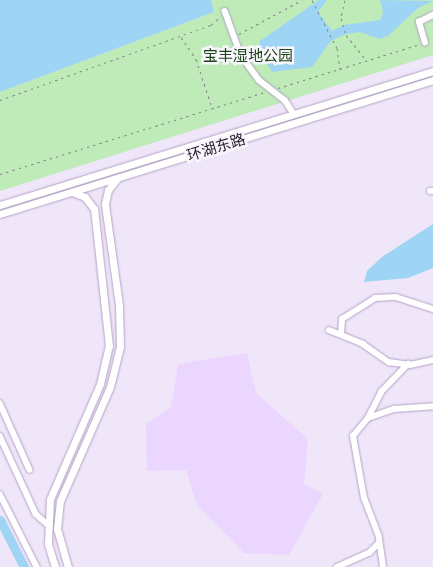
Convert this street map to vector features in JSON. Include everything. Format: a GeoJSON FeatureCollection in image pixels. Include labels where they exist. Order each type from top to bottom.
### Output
{"type":"FeatureCollection","features":[{"type":"Feature","properties":{"kind":"main road","name":"环湖东路"},"geometry":{"type":"LineString","coordinates":[[0,205],[433,71]]}},
{"type":"Feature","properties":{"kind":"main road","name":"环湖东路"},"geometry":{"type":"LineString","coordinates":[[0,214],[433,80]]}},
{"type":"Feature","properties":{"kind":"main road"},"geometry":{"type":"LineString","coordinates":[[68,567],[58,529],[60,501],[110,387],[120,347],[119,305],[105,204],[108,190],[120,177]]}},
{"type":"Feature","properties":{"kind":"main road"},"geometry":{"type":"LineString","coordinates":[[56,567],[48,544],[47,524],[55,482],[100,384],[109,346],[94,209],[85,197],[72,191]]}},
{"type":"Feature","properties":{"kind":"street"},"geometry":{"type":"LineString","coordinates":[[225,11],[232,38],[250,69],[271,90],[285,100],[294,114]]}},
{"type":"Feature","properties":{"kind":"street"},"geometry":{"type":"LineString","coordinates":[[425,43],[419,22],[433,15]]}},
{"type":"Feature","properties":{"kind":"street"},"geometry":{"type":"LineString","coordinates":[[341,334],[342,319],[375,298],[396,297],[433,309]]}},
{"type":"Feature","properties":{"kind":"street"},"geometry":{"type":"LineString","coordinates":[[329,330],[341,334],[389,362],[408,364],[433,360]]}},
{"type":"Feature","properties":{"kind":"street"},"geometry":{"type":"LineString","coordinates":[[383,567],[379,543],[354,449],[356,430],[368,418],[381,392],[408,364]]}},
{"type":"Feature","properties":{"kind":"street"},"geometry":{"type":"LineString","coordinates":[[0,403],[30,470]]}},
{"type":"Feature","properties":{"kind":"street"},"geometry":{"type":"LineString","coordinates":[[368,418],[394,410],[433,406]]}},
{"type":"Feature","properties":{"kind":"street"},"geometry":{"type":"LineString","coordinates":[[0,436],[36,514],[47,524]]}},
{"type":"Feature","properties":{"kind":"street"},"geometry":{"type":"LineString","coordinates":[[0,494],[36,567]]}},
{"type":"Feature","properties":{"kind":"street"},"geometry":{"type":"LineString","coordinates":[[336,567],[361,557],[379,543]]}},
{"type":"Feature","properties":{"kind":"path"},"geometry":{"type":"LineString","coordinates":[[232,38],[302,0]]}},
{"type":"Feature","properties":{"kind":"path"},"geometry":{"type":"LineString","coordinates":[[312,0],[335,45],[340,70]]}},
{"type":"Feature","properties":{"kind":"path"},"geometry":{"type":"LineString","coordinates":[[345,0],[342,22],[346,35],[367,62]]}},
{"type":"Feature","properties":{"kind":"path"},"geometry":{"type":"LineString","coordinates":[[0,100],[215,23],[225,11]]}},
{"type":"Feature","properties":{"kind":"path"},"geometry":{"type":"LineString","coordinates":[[180,36],[200,68],[212,109]]}},
{"type":"Feature","properties":{"kind":"path"},"geometry":{"type":"LineString","coordinates":[[0,174],[425,43]]}},
{"type":"Feature","properties":{"kind":"shaded area"},"geometry":{"type":"Polygon","coordinates":[[[247,353],[256,393],[308,439],[304,484],[323,494],[289,555],[244,553],[197,505],[186,470],[147,471],[146,424],[171,407],[178,364],[247,353]]]}},
{"type":"Feature","properties":{"kind":"green space","name":"宝丰湿地公园"},"geometry":{"type":"Polygon","coordinates":[[[211,0],[433,0],[433,55],[0,191],[0,92],[214,12],[211,0]]]}},
{"type":"Feature","properties":{"kind":"water"},"geometry":{"type":"Polygon","coordinates":[[[0,0],[211,0],[214,12],[0,92],[0,0]]]}},
{"type":"Feature","properties":{"kind":"water"},"geometry":{"type":"Polygon","coordinates":[[[319,0],[327,0],[318,12],[332,31],[344,25],[380,20],[383,12],[380,0],[433,1],[418,8],[388,36],[379,39],[360,32],[345,34],[331,41],[312,67],[272,72],[259,50],[260,41],[319,0]]]}},
{"type":"Feature","properties":{"kind":"water"},"geometry":{"type":"Polygon","coordinates":[[[433,224],[433,268],[408,278],[364,282],[367,271],[382,257],[433,224]]]}},
{"type":"Feature","properties":{"kind":"waterway"},"geometry":{"type":"LineString","coordinates":[[0,520],[24,567]]}}]}
